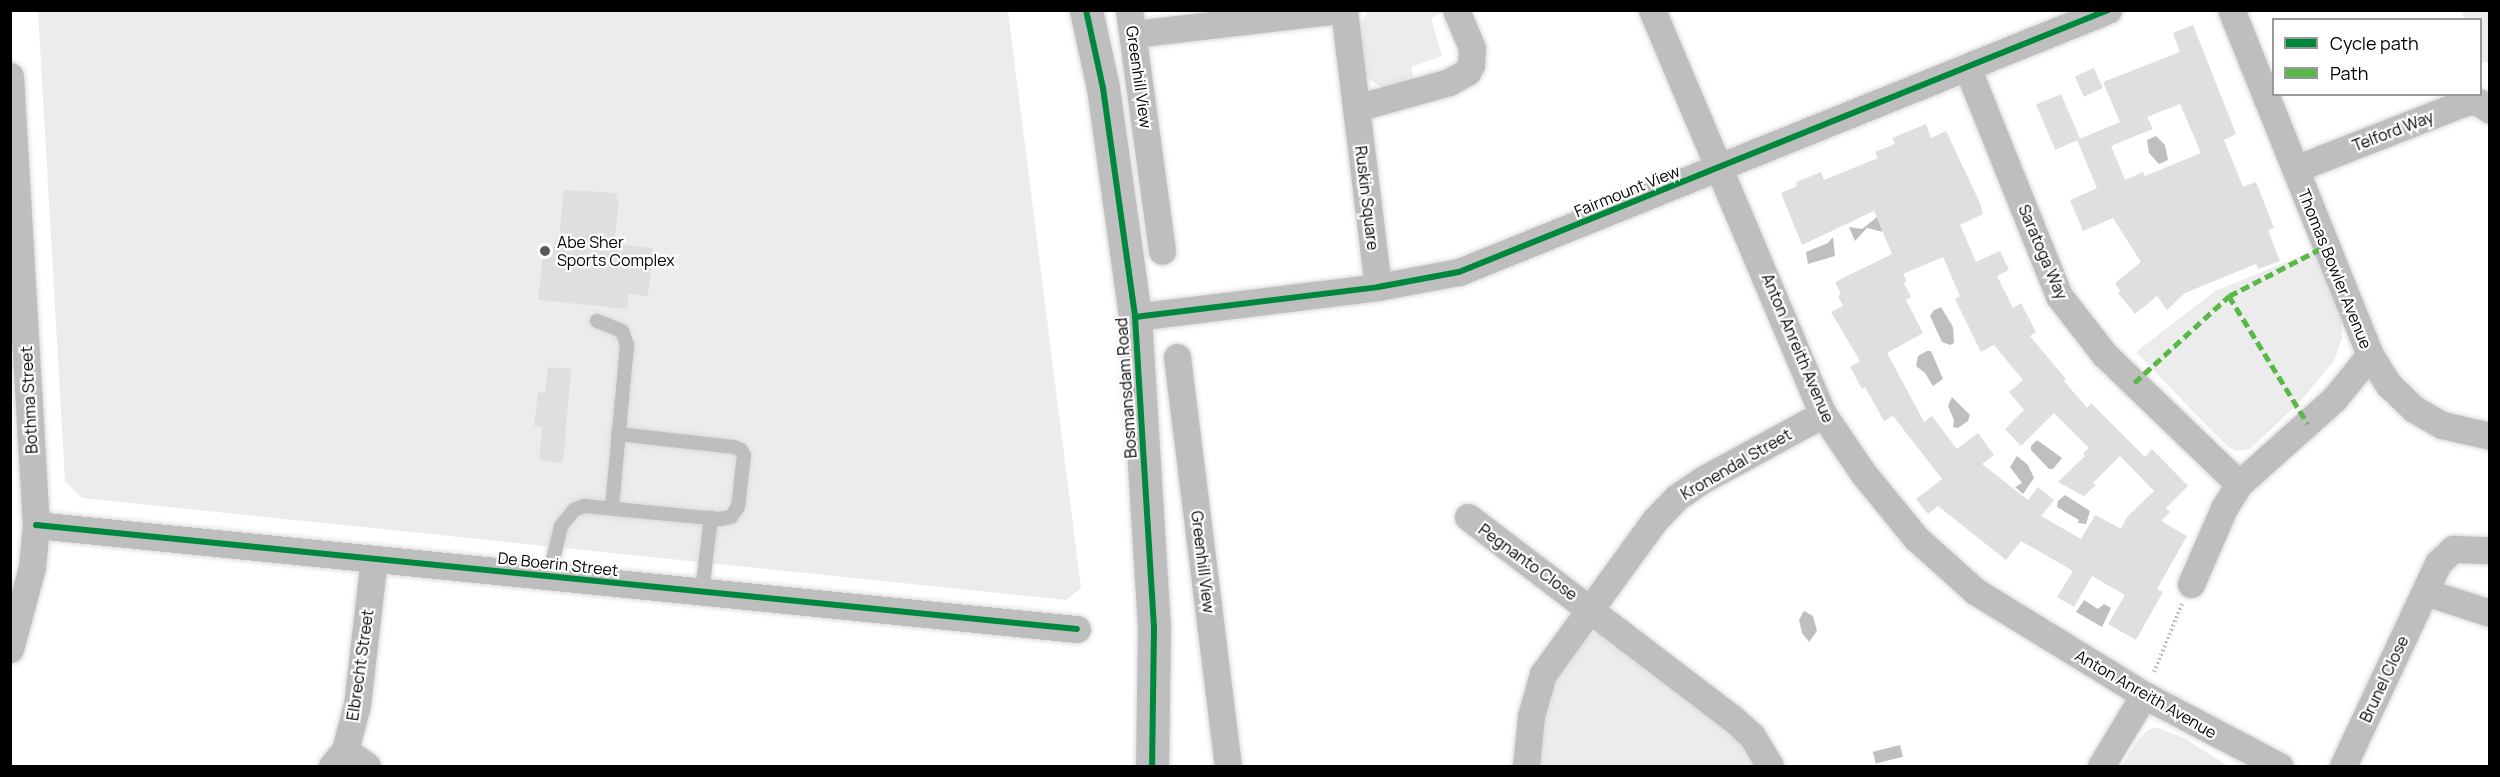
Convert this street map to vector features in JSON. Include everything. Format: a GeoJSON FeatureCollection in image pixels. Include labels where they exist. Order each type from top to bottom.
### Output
{"type":"FeatureCollection","features":[{"type":"Feature","properties":{"kind":"main road","name":"Bosmansdam Road"},"geometry":{"type":"LineString","coordinates":[[1086,10],[1103,88],[1135,317],[1154,627],[1152,766]]}},
{"type":"Feature","properties":{"kind":"street"},"geometry":{"type":"LineString","coordinates":[[1131,22],[1339,10]]}},
{"type":"Feature","properties":{"kind":"street","name":"Ruskin Square"},"geometry":{"type":"LineString","coordinates":[[1344,10],[1378,287]]}},
{"type":"Feature","properties":{"kind":"street"},"geometry":{"type":"LineString","coordinates":[[1356,108],[1449,82],[1467,72],[1471,65],[1472,48],[1456,10]]}},
{"type":"Feature","properties":{"kind":"street","name":"Anton Anreith Avenue"},"geometry":{"type":"LineString","coordinates":[[1652,10],[1823,414],[1863,473],[1916,538],[1975,591],[2144,695],[2278,766]]}},
{"type":"Feature","properties":{"kind":"street","name":"Fairmount View"},"geometry":{"type":"LineString","coordinates":[[1135,317],[1378,287],[1459,272],[2108,10]]}},
{"type":"Feature","properties":{"kind":"street","name":"Thomas Bowler Avenue"},"geometry":{"type":"LineString","coordinates":[[2191,584],[2224,508],[2239,484],[2334,399],[2370,355],[2231,10]]}},
{"type":"Feature","properties":{"kind":"street","name":"Greenhill View"},"geometry":{"type":"LineString","coordinates":[[1131,22],[1162,251]]}},
{"type":"Feature","properties":{"kind":"street","name":"Saratoga Way"},"geometry":{"type":"LineString","coordinates":[[1967,67],[2060,296],[2105,356],[2239,484]]}},
{"type":"Feature","properties":{"kind":"street","name":"Bothma Street"},"geometry":{"type":"LineString","coordinates":[[10,76],[36,525],[32,567],[10,649]]}},
{"type":"Feature","properties":{"kind":"street","name":"Telford Way"},"geometry":{"type":"LineString","coordinates":[[2295,169],[2469,101],[2480,103],[2490,110]]}},
{"type":"Feature","properties":{"kind":"street"},"geometry":{"type":"LineString","coordinates":[[2370,355],[2389,385],[2414,409],[2442,425],[2490,436]]}},
{"type":"Feature","properties":{"kind":"street","name":"Greenhill View"},"geometry":{"type":"LineString","coordinates":[[1178,357],[1228,766]]}},
{"type":"Feature","properties":{"kind":"street","name":"Kronendal Street"},"geometry":{"type":"LineString","coordinates":[[1526,766],[1531,716],[1543,674],[1589,607],[1655,520],[1677,497],[1704,479],[1823,414]]}},
{"type":"Feature","properties":{"kind":"street","name":"Pegnanto Close"},"geometry":{"type":"LineString","coordinates":[[1468,517],[1589,607]]}},
{"type":"Feature","properties":{"kind":"street","name":"De Boerin Street"},"geometry":{"type":"LineString","coordinates":[[36,525],[1077,628]]}},
{"type":"Feature","properties":{"kind":"street","name":"Brunel Close"},"geometry":{"type":"LineString","coordinates":[[2343,766],[2438,562],[2453,549],[2490,550]]}},
{"type":"Feature","properties":{"kind":"street","name":"Elbrecht Street"},"geometry":{"type":"LineString","coordinates":[[338,758],[357,705],[374,559]]}},
{"type":"Feature","properties":{"kind":"street"},"geometry":{"type":"LineString","coordinates":[[2425,592],[2490,613]]}},
{"type":"Feature","properties":{"kind":"street"},"geometry":{"type":"LineString","coordinates":[[1589,607],[1752,736],[1770,766]]}},
{"type":"Feature","properties":{"kind":"street"},"geometry":{"type":"LineString","coordinates":[[2101,766],[2144,695]]}},
{"type":"Feature","properties":{"kind":"street"},"geometry":{"type":"LineString","coordinates":[[338,758],[367,766]]}},
{"type":"Feature","properties":{"kind":"lane"},"geometry":{"type":"LineString","coordinates":[[597,321],[622,331],[626,338],[612,507]]}},
{"type":"Feature","properties":{"kind":"lane"},"geometry":{"type":"LineString","coordinates":[[549,577],[555,545],[566,516],[584,506],[711,518],[727,518],[738,507],[744,455],[741,450],[734,447],[618,434]]}},
{"type":"Feature","properties":{"kind":"lane"},"geometry":{"type":"LineString","coordinates":[[702,591],[711,518]]}},
{"type":"Feature","properties":{"kind":"path"},"geometry":{"type":"LineString","coordinates":[[2144,695],[2191,584]]}},
{"type":"Feature","properties":{"kind":"shaded area","name":"Abe Sher Sports Complex"},"geometry":{"type":"Polygon","coordinates":[[[38,11],[1008,11],[1081,588],[1066,600],[82,498],[65,481],[38,11]]]}},
{"type":"Feature","properties":{"kind":"shaded area"},"geometry":{"type":"Polygon","coordinates":[[[1368,11],[1447,11],[1431,18],[1442,56],[1411,67],[1415,84],[1381,87],[1367,78],[1364,72],[1359,25],[1368,11]]]}},
{"type":"Feature","properties":{"kind":"shaded area"},"geometry":{"type":"Polygon","coordinates":[[[2462,11],[2489,11],[2489,63],[2482,61],[2482,18],[2464,18],[2462,11]]]}},
{"type":"Feature","properties":{"kind":"shaded area"},"geometry":{"type":"Polygon","coordinates":[[[2156,136],[2165,145],[2168,160],[2159,164],[2149,153],[2147,140],[2156,136]]]}},
{"type":"Feature","properties":{"kind":"shaded area"},"geometry":{"type":"Polygon","coordinates":[[[1877,217],[1883,232],[1867,228],[1855,241],[1849,227],[1862,229],[1877,217]]]}},
{"type":"Feature","properties":{"kind":"shaded area"},"geometry":{"type":"Polygon","coordinates":[[[1833,237],[1835,256],[1808,264],[1806,252],[1828,243],[1833,237]]]}},
{"type":"Feature","properties":{"kind":"shaded area"},"geometry":{"type":"Polygon","coordinates":[[[2316,250],[2341,307],[2342,338],[2334,361],[2299,403],[2250,449],[2237,451],[2228,447],[2136,352],[2215,291],[2316,250]]]}},
{"type":"Feature","properties":{"kind":"shaded area"},"geometry":{"type":"Polygon","coordinates":[[[1941,307],[1953,327],[1954,343],[1950,345],[1942,342],[1930,316],[1934,310],[1941,307]]]}},
{"type":"Feature","properties":{"kind":"shaded area"},"geometry":{"type":"Polygon","coordinates":[[[1931,351],[1943,379],[1933,386],[1925,373],[1916,366],[1918,356],[1931,351]]]}},
{"type":"Feature","properties":{"kind":"shaded area"},"geometry":{"type":"Polygon","coordinates":[[[1952,397],[1970,415],[1968,421],[1958,428],[1953,427],[1954,420],[1948,406],[1952,397]]]}},
{"type":"Feature","properties":{"kind":"shaded area"},"geometry":{"type":"Polygon","coordinates":[[[2037,440],[2062,458],[2053,469],[2049,469],[2031,450],[2031,446],[2037,440]]]}},
{"type":"Feature","properties":{"kind":"shaded area"},"geometry":{"type":"Polygon","coordinates":[[[2017,456],[2028,465],[2034,478],[2023,494],[2015,487],[2022,483],[2010,467],[2017,456]]]}},
{"type":"Feature","properties":{"kind":"shaded area"},"geometry":{"type":"Polygon","coordinates":[[[2065,495],[2090,511],[2086,524],[2078,523],[2079,520],[2057,507],[2058,501],[2065,495]]]}},
{"type":"Feature","properties":{"kind":"shaded area"},"geometry":{"type":"Polygon","coordinates":[[[2084,600],[2098,609],[2104,604],[2111,608],[2102,627],[2076,612],[2084,600]]]}},
{"type":"Feature","properties":{"kind":"shaded area"},"geometry":{"type":"Polygon","coordinates":[[[1804,611],[1813,616],[1817,631],[1809,642],[1802,633],[1799,620],[1804,611]]]}},
{"type":"Feature","properties":{"kind":"shaded area"},"geometry":{"type":"Polygon","coordinates":[[[1602,634],[1735,734],[1758,766],[1538,766],[1546,692],[1585,636],[1602,634]]]}},
{"type":"Feature","properties":{"kind":"shaded area"},"geometry":{"type":"Polygon","coordinates":[[[2158,728],[2184,738],[2228,766],[2122,766],[2137,741],[2149,729],[2158,728]]]}},
{"type":"Feature","properties":{"kind":"shaded area"},"geometry":{"type":"Polygon","coordinates":[[[1900,745],[1903,757],[1876,763],[1873,752],[1900,745]]]}},
{"type":"Feature","properties":{"kind":"building"},"geometry":{"type":"Polygon","coordinates":[[[2193,25],[2236,134],[2224,140],[2243,187],[2256,182],[2274,228],[2268,230],[2280,261],[2258,269],[2256,264],[2185,293],[2167,310],[2157,296],[2135,314],[2118,293],[2120,291],[2115,283],[2141,262],[2113,218],[2083,231],[2070,200],[2097,188],[2077,140],[2120,122],[2103,82],[2180,52],[2173,33],[2193,25]],[[2180,104],[2147,117],[2153,129],[2111,146],[2125,180],[2143,172],[2145,176],[2201,153],[2180,104]]]}},
{"type":"Feature","properties":{"kind":"building"},"geometry":{"type":"Polygon","coordinates":[[[2094,68],[2103,88],[2084,97],[2075,77],[2094,68]]]}},
{"type":"Feature","properties":{"kind":"building"},"geometry":{"type":"Polygon","coordinates":[[[2061,94],[2080,139],[2055,150],[2036,105],[2061,94]]]}},
{"type":"Feature","properties":{"kind":"building"},"geometry":{"type":"Polygon","coordinates":[[[1926,124],[1931,138],[1946,131],[1983,214],[1960,225],[1976,262],[2000,251],[2009,270],[1997,276],[2013,308],[2021,303],[2036,332],[2030,336],[2066,379],[2064,381],[2087,408],[2091,403],[2145,457],[2152,449],[2188,486],[2166,508],[2170,512],[2161,521],[2187,536],[2157,589],[2163,592],[2136,640],[2108,624],[2125,595],[2092,576],[2074,607],[2057,597],[2073,571],[2021,541],[2006,560],[1938,506],[1928,514],[1916,499],[1942,479],[1893,416],[1884,421],[1865,387],[1862,389],[1850,367],[1860,361],[1831,312],[1843,306],[1838,296],[1841,294],[1835,282],[1892,254],[1874,211],[1802,245],[1781,193],[1797,186],[1796,182],[1821,172],[1824,180],[1878,158],[1875,152],[1895,144],[1892,138],[1926,124]],[[1943,257],[1903,274],[1907,281],[1904,283],[1911,297],[1906,300],[1923,333],[1887,353],[1924,422],[1932,416],[1957,449],[1978,433],[1994,455],[1982,464],[2028,500],[2038,487],[2054,500],[2041,516],[2081,539],[2095,515],[2121,529],[2127,517],[2154,491],[2120,456],[2093,483],[2096,485],[2084,496],[2058,482],[2085,456],[2083,453],[2089,448],[2054,413],[2021,446],[2005,429],[2024,410],[2009,392],[2023,380],[1994,345],[1981,352],[1955,299],[1960,296],[1943,257]]]}},
{"type":"Feature","properties":{"kind":"building"},"geometry":{"type":"Polygon","coordinates":[[[564,190],[617,193],[616,201],[619,201],[614,244],[653,248],[648,296],[629,294],[627,309],[538,300],[544,245],[554,247],[555,239],[559,240],[564,190]]]}},
{"type":"Feature","properties":{"kind":"building"},"geometry":{"type":"Polygon","coordinates":[[[548,367],[571,369],[563,463],[539,460],[542,427],[534,426],[538,392],[545,393],[548,367]]]}},
{"type":"Feature","properties":{"kind":"marked path"},"geometry":{"type":"LineString","coordinates":[[2134,383],[2229,296],[2326,246]]}},
{"type":"Feature","properties":{"kind":"marked path"},"geometry":{"type":"LineString","coordinates":[[2229,296],[2308,424]]}},
{"type":"Feature","properties":{"kind":"cycle path"},"geometry":{"type":"LineString","coordinates":[[1086,10],[1103,88],[1135,317],[1154,627],[1152,766]]}},
{"type":"Feature","properties":{"kind":"cycle path"},"geometry":{"type":"LineString","coordinates":[[1135,317],[1378,287],[1459,272],[2108,10]]}},
{"type":"Feature","properties":{"kind":"cycle path"},"geometry":{"type":"LineString","coordinates":[[36,525],[1077,629]]}},
{"type":"Feature","properties":{"kind":"place","name":"Abe Sher Sports Complex"},"geometry":{"type":"Point","coordinates":[545,251]}}]}
